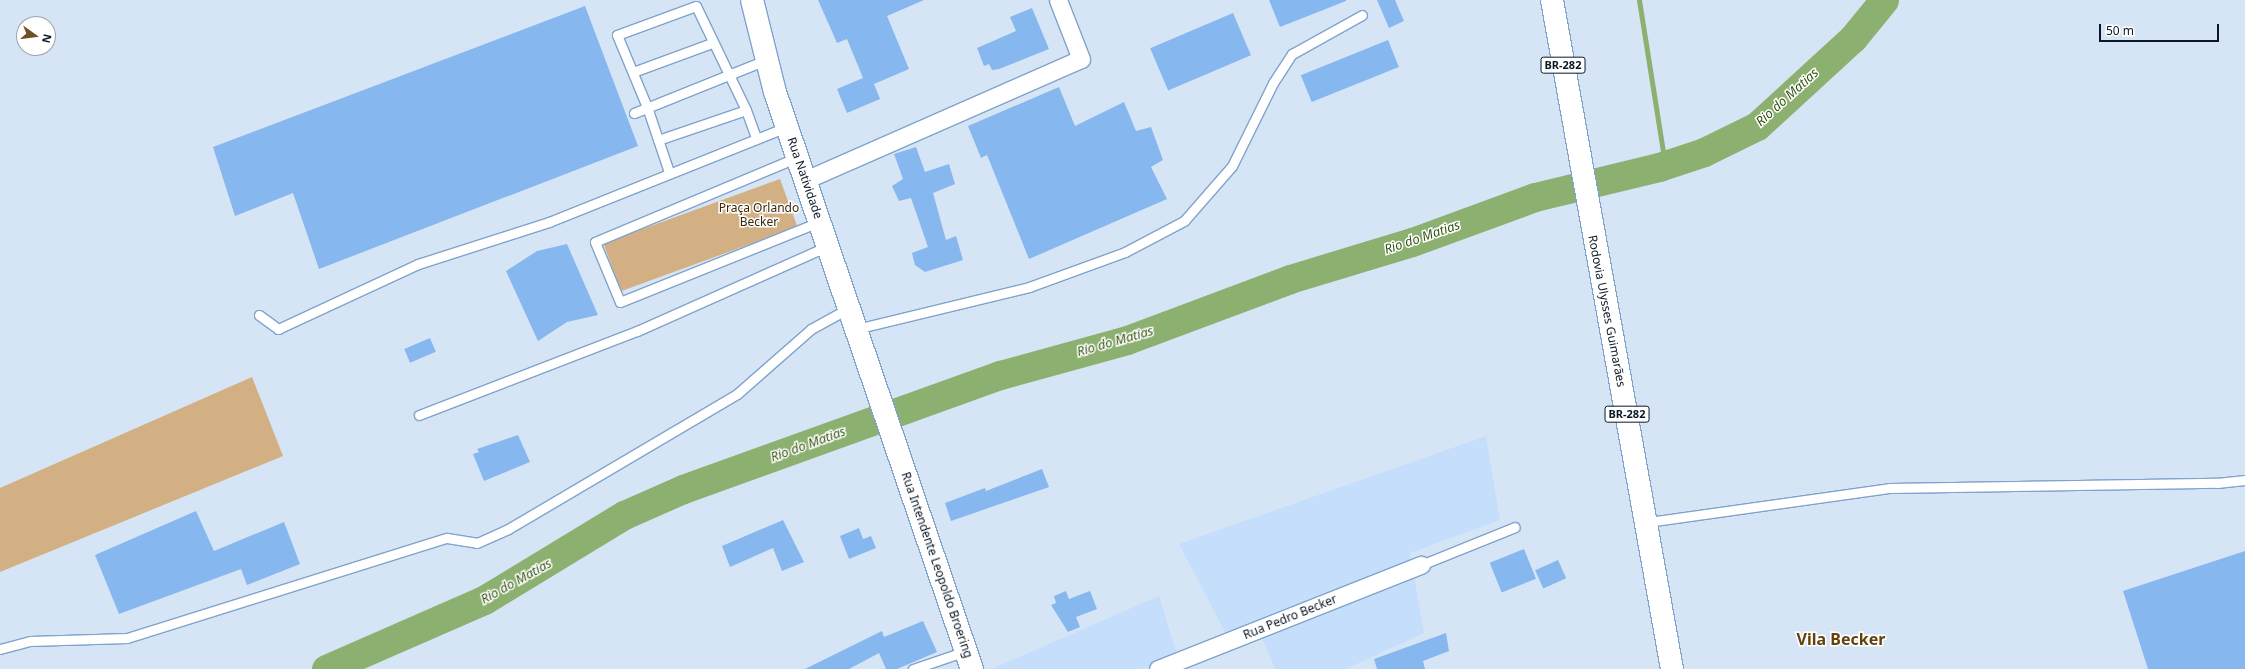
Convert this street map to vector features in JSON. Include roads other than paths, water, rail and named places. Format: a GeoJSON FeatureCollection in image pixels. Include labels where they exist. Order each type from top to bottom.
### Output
{"type":"FeatureCollection","features":[{"type":"Feature","properties":{"kind":"main road","name":"Rua Natividade"},"geometry":{"type":"LineString","coordinates":[[752,0],[766,60],[787,127],[865,354]]}},
{"type":"Feature","properties":{"kind":"main road","name":"Rodovia Ulysses Guimarães"},"geometry":{"type":"LineString","coordinates":[[1552,0],[1589,217],[1648,522],[1672,669]]}},
{"type":"Feature","properties":{"kind":"main road","name":"Rua Intendente Leopoldo Broering"},"geometry":{"type":"LineString","coordinates":[[865,354],[969,660]]}},
{"type":"Feature","properties":{"kind":"street"},"geometry":{"type":"LineString","coordinates":[[805,180],[1081,59],[1058,0]]}},
{"type":"Feature","properties":{"kind":"street","name":"Rua Pedro Becker"},"geometry":{"type":"LineString","coordinates":[[1158,669],[1421,565]]}},
{"type":"Feature","properties":{"kind":"lane"},"geometry":{"type":"LineString","coordinates":[[669,172],[647,107],[617,35],[696,6],[712,43],[746,110],[756,138]]}},
{"type":"Feature","properties":{"kind":"lane"},"geometry":{"type":"LineString","coordinates":[[856,329],[1029,287],[1125,252],[1184,221],[1232,166],[1273,83],[1292,54],[1362,15]]}},
{"type":"Feature","properties":{"kind":"lane"},"geometry":{"type":"LineString","coordinates":[[633,72],[712,43]]}},
{"type":"Feature","properties":{"kind":"lane"},"geometry":{"type":"LineString","coordinates":[[634,113],[766,60]]}},
{"type":"Feature","properties":{"kind":"lane"},"geometry":{"type":"LineString","coordinates":[[658,140],[746,110]]}},
{"type":"Feature","properties":{"kind":"lane"},"geometry":{"type":"LineString","coordinates":[[259,315],[278,329],[418,264],[549,222],[669,172],[787,127]]}},
{"type":"Feature","properties":{"kind":"lane"},"geometry":{"type":"LineString","coordinates":[[798,157],[595,242],[620,302],[820,222]]}},
{"type":"Feature","properties":{"kind":"lane"},"geometry":{"type":"LineString","coordinates":[[419,416],[637,331],[828,246]]}},
{"type":"Feature","properties":{"kind":"lane"},"geometry":{"type":"LineString","coordinates":[[0,649],[30,641],[127,638],[447,538],[476,542],[508,529],[737,394],[811,329],[849,308]]}},
{"type":"Feature","properties":{"kind":"lane"},"geometry":{"type":"LineString","coordinates":[[1648,522],[1890,488],[2218,483],[2245,480]]}},
{"type":"Feature","properties":{"kind":"lane"},"geometry":{"type":"LineString","coordinates":[[1421,565],[1515,527]]}},
{"type":"Feature","properties":{"kind":"lane"},"geometry":{"type":"LineString","coordinates":[[913,669],[969,660]]}},
{"type":"Feature","properties":{"kind":"waterway"},"geometry":{"type":"LineString","coordinates":[[1639,0],[1663,152],[1659,167]]}},
{"type":"Feature","properties":{"kind":"waterway","name":"Rio do Matias"},"geometry":{"type":"LineString","coordinates":[[326,669],[484,600],[624,515],[683,489],[1000,375],[1127,340],[1290,279],[1412,242],[1535,197],[1659,167],[1704,152],[1757,126],[1853,38],[1884,0]]}},
{"type":"Feature","properties":{"kind":"district","name":"Vila Becker"},"geometry":{"type":"Point","coordinates":[1841,639]}},
{"type":"Feature","properties":{"kind":"park label","name":"Praça Orlando Becker"},"geometry":{"type":"Point","coordinates":[759,215]}}]}
